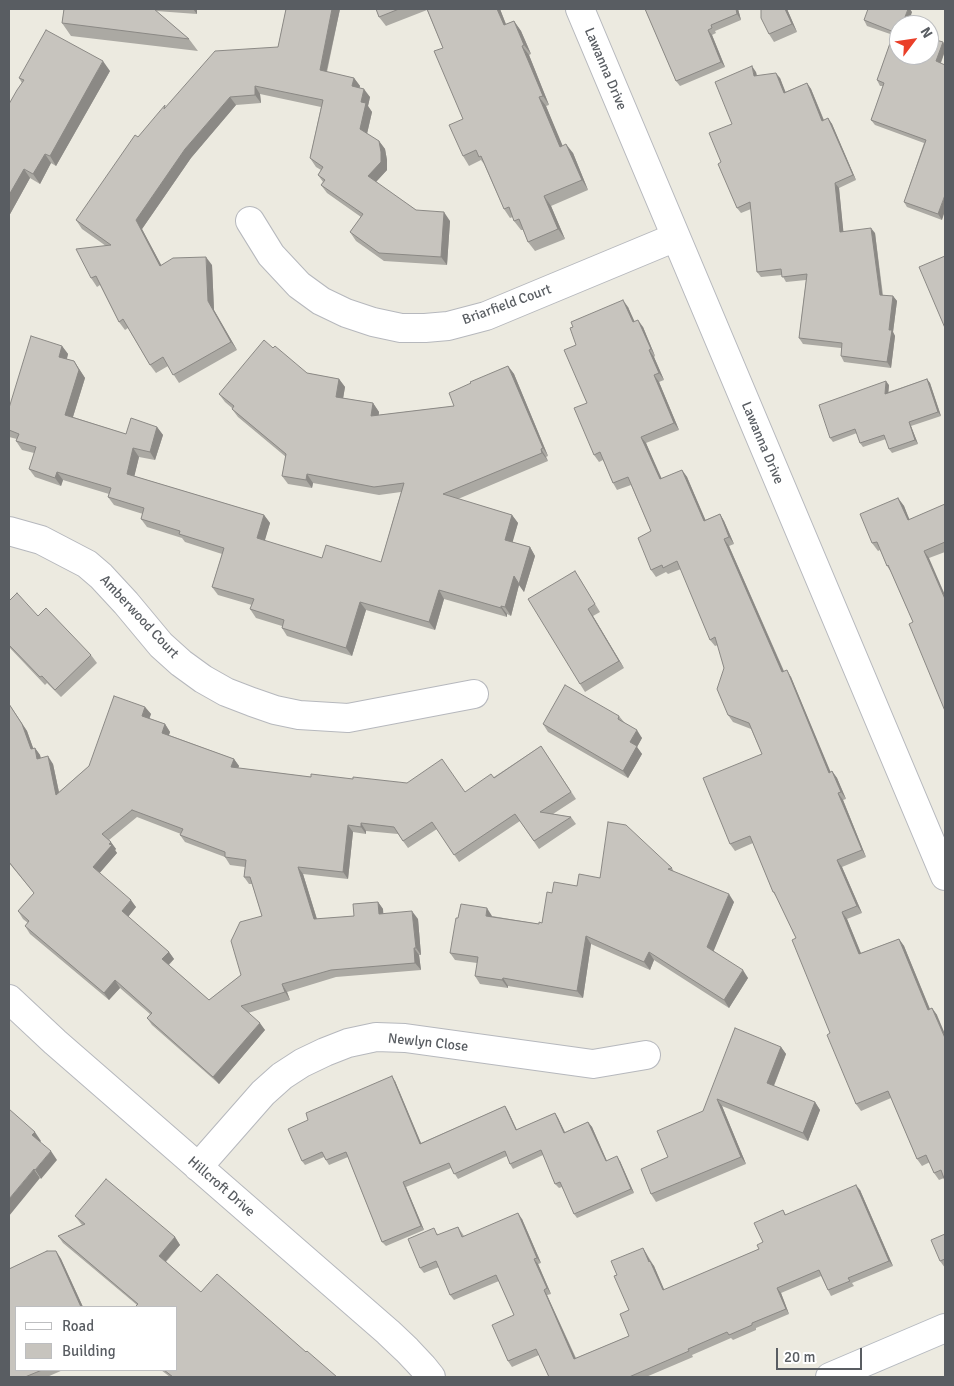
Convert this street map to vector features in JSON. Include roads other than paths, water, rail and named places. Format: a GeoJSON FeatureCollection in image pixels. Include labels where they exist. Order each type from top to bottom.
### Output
{"type":"FeatureCollection","features":[{"type":"Feature","properties":{"kind":"street","name":"Lawanna Drive"},"geometry":{"type":"LineString","coordinates":[[580,9],[945,876]]}},
{"type":"Feature","properties":{"kind":"street","name":"Briarfield Court"},"geometry":{"type":"LineString","coordinates":[[250,221],[271,255],[299,285],[314,296],[346,313],[373,322],[402,328],[448,326],[486,316],[676,237]]}},
{"type":"Feature","properties":{"kind":"street","name":"Amberwood Court"},"geometry":{"type":"LineString","coordinates":[[9,531],[41,540],[87,564],[126,603],[161,645],[181,663],[203,680],[226,692],[252,702],[275,710],[299,714],[348,718],[474,694]]}},
{"type":"Feature","properties":{"kind":"street","name":"Hillcroft Drive"},"geometry":{"type":"LineString","coordinates":[[9,998],[55,1042],[388,1332],[408,1350],[431,1377]]}},
{"type":"Feature","properties":{"kind":"street","name":"Newlyn Close"},"geometry":{"type":"LineString","coordinates":[[198,1167],[263,1093],[282,1076],[302,1063],[348,1043],[376,1037],[405,1038],[593,1064],[646,1055]]}},
{"type":"Feature","properties":{"kind":"street"},"geometry":{"type":"LineString","coordinates":[[830,1377],[945,1328]]}}]}
